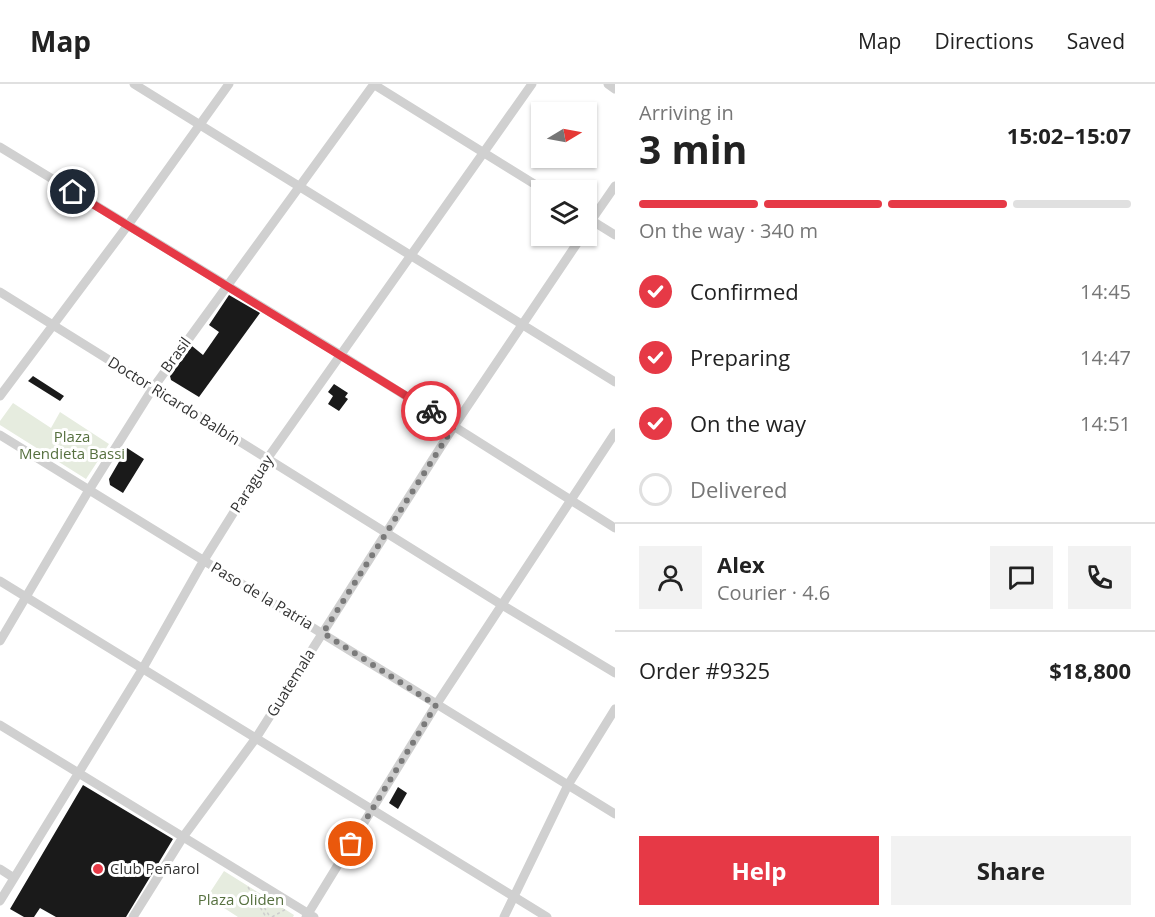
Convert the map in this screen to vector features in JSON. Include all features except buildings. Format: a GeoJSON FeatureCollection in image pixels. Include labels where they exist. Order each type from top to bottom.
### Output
{"type":"FeatureCollection","features":[{"type":"Feature","properties":{"kind":"street"},"geometry":{"type":"LineString","coordinates":[[134,84],[615,382]]}},
{"type":"Feature","properties":{"kind":"street"},"geometry":{"type":"LineString","coordinates":[[0,396],[128,225],[229,84]]}},
{"type":"Feature","properties":{"kind":"street"},"geometry":{"type":"LineString","coordinates":[[374,84],[531,182]]}},
{"type":"Feature","properties":{"kind":"street","name":"Brasil"},"geometry":{"type":"LineString","coordinates":[[0,641],[89,490],[153,388],[374,84]]}},
{"type":"Feature","properties":{"kind":"street","name":"Paraguay"},"geometry":{"type":"LineString","coordinates":[[0,901],[267,459],[532,84]]}},
{"type":"Feature","properties":{"kind":"street"},"geometry":{"type":"LineString","coordinates":[[608,84],[615,88]]}},
{"type":"Feature","properties":{"kind":"street"},"geometry":{"type":"LineString","coordinates":[[0,147],[227,284],[615,528]]}},
{"type":"Feature","properties":{"kind":"street"},"geometry":{"type":"LineString","coordinates":[[597,210],[615,186]]}},
{"type":"Feature","properties":{"kind":"street"},"geometry":{"type":"LineString","coordinates":[[597,226],[615,235]]}},
{"type":"Feature","properties":{"kind":"street","name":"Guatemala"},"geometry":{"type":"LineString","coordinates":[[133,917],[183,837],[256,738],[454,426],[575,246]]}},
{"type":"Feature","properties":{"kind":"street","name":"Doctor Ricardo Balbín"},"geometry":{"type":"LineString","coordinates":[[0,292],[615,673]]}},
{"type":"Feature","properties":{"kind":"street"},"geometry":{"type":"LineString","coordinates":[[0,725],[281,896],[309,916],[436,705],[615,433]]}},
{"type":"Feature","properties":{"kind":"street","name":"Paso de la Patria"},"geometry":{"type":"LineString","coordinates":[[0,435],[615,813]]}},
{"type":"Feature","properties":{"kind":"street"},"geometry":{"type":"LineString","coordinates":[[0,581],[547,917]]}},
{"type":"Feature","properties":{"kind":"street"},"geometry":{"type":"LineString","coordinates":[[504,917],[568,785],[615,708]]}},
{"type":"Feature","properties":{"kind":"street"},"geometry":{"type":"LineString","coordinates":[[0,869],[14,878]]}},
{"type":"Feature","properties":{"kind":"path"},"geometry":{"type":"LineString","coordinates":[[242,874],[271,917],[295,905]]}},
{"type":"Feature","properties":{"kind":"path"},"geometry":{"type":"LineString","coordinates":[[242,874],[266,917]]}},
{"type":"Feature","properties":{"kind":"path"},"geometry":{"type":"LineString","coordinates":[[223,902],[281,896]]}},
{"type":"Feature","properties":{"kind":"green space","name":"Plaza Mendieta Bassi"},"geometry":{"type":"Polygon","coordinates":[[[13,403],[51,428],[60,412],[109,444],[86,479],[0,425],[0,421],[13,403]]]}},
{"type":"Feature","properties":{"kind":"green space","name":"Plaza Oliden"},"geometry":{"type":"Polygon","coordinates":[[[224,871],[294,915],[293,917],[238,917],[207,897],[224,871]]]}},
{"type":"Feature","properties":{"kind":"way so far"},"geometry":{"type":"LineString","coordinates":[[351,844],[436,705],[323,633],[454,426],[431,411]]}},
{"type":"Feature","properties":{"kind":"place","name":"Club Peñarol"},"geometry":{"type":"Point","coordinates":[98,869]}},
{"type":"Feature","properties":{"kind":"route"},"geometry":{"type":"LineString","coordinates":[[73,192],[227,284],[431,411]]}}]}
